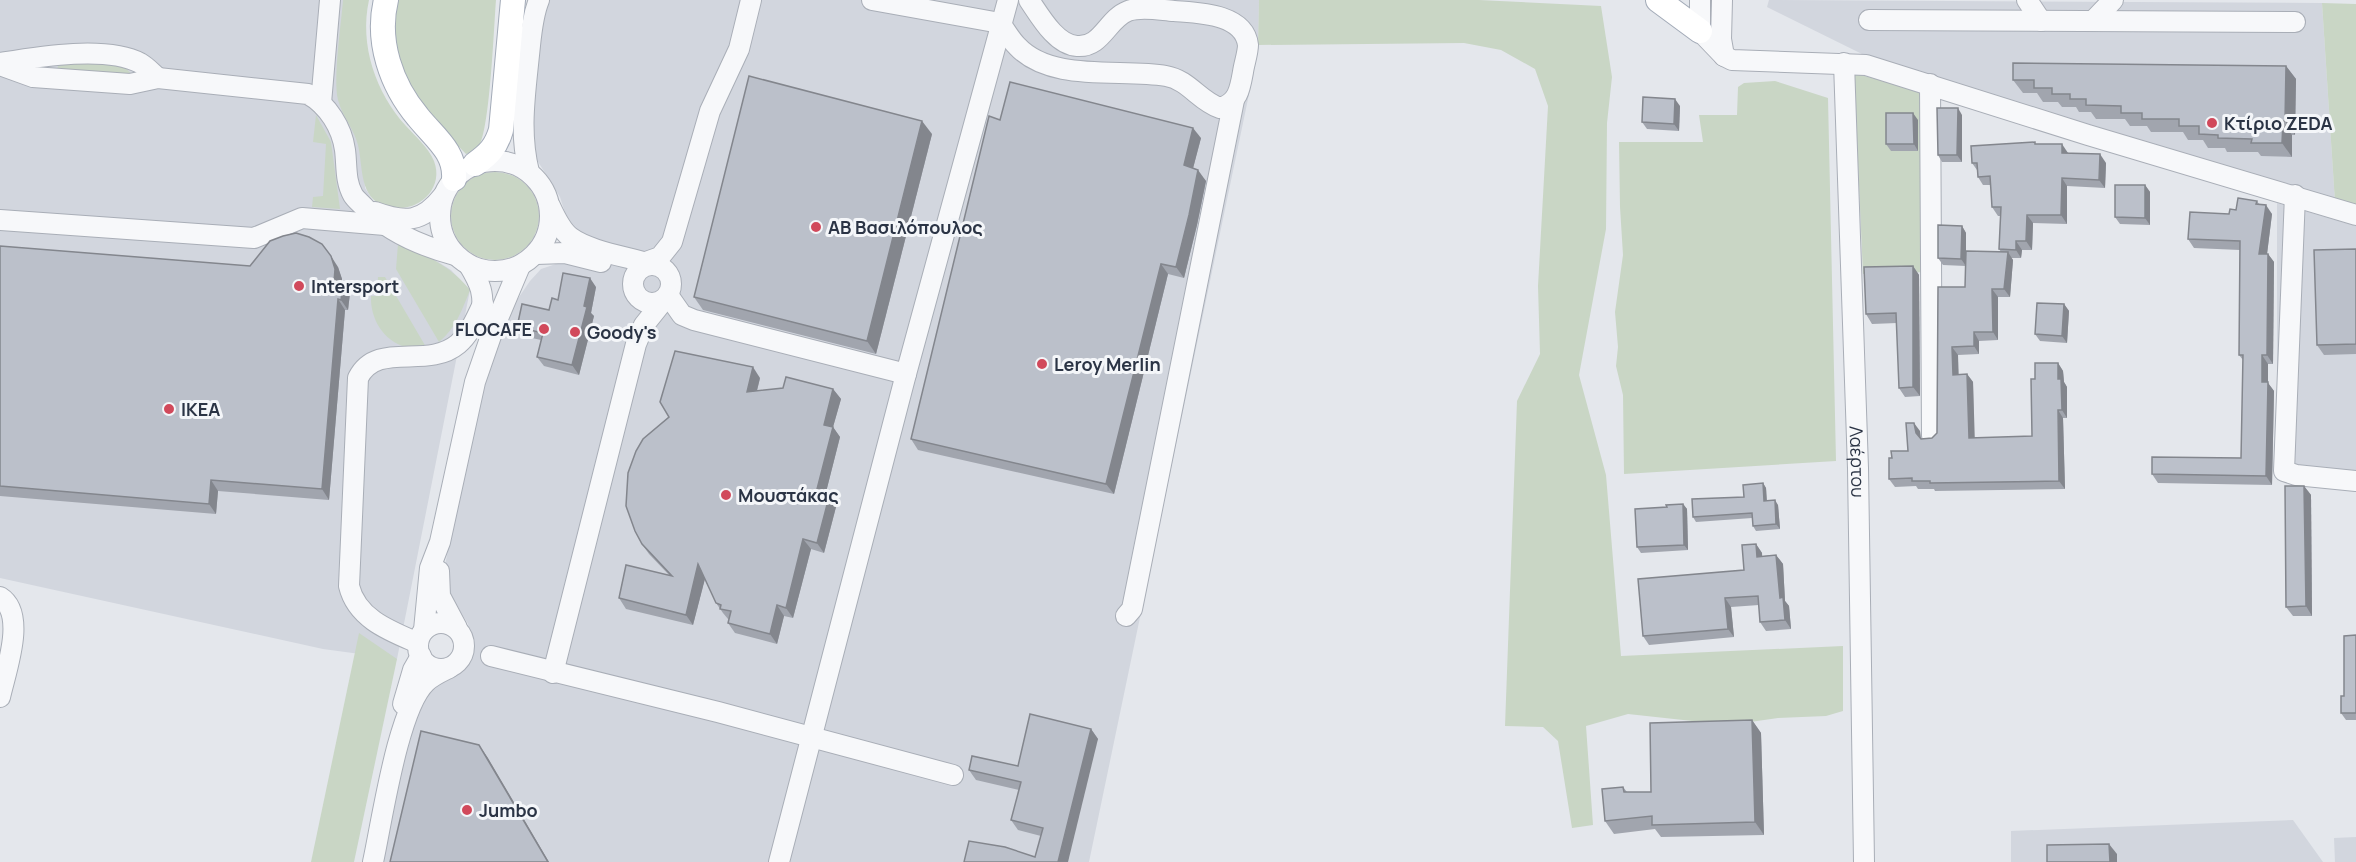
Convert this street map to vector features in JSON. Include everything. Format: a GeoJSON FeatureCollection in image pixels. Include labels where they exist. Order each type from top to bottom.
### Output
{"type":"FeatureCollection","features":[{"type":"Feature","properties":{"kind":"main road"},"geometry":{"type":"LineString","coordinates":[[387,0],[383,13],[386,56],[396,85],[416,116],[443,144],[452,159],[448,188]]}},
{"type":"Feature","properties":{"kind":"main road"},"geometry":{"type":"LineString","coordinates":[[475,165],[497,144],[501,130],[513,0]]}},
{"type":"Feature","properties":{"kind":"main road"},"geometry":{"type":"LineString","coordinates":[[1658,0],[1700,31]]}},
{"type":"Feature","properties":{"kind":"street"},"geometry":{"type":"LineString","coordinates":[[321,103],[330,0]]}},
{"type":"Feature","properties":{"kind":"street"},"geometry":{"type":"LineString","coordinates":[[529,172],[523,148],[522,124],[533,24],[539,0]]}},
{"type":"Feature","properties":{"kind":"street"},"geometry":{"type":"LineString","coordinates":[[634,279],[644,267],[665,253],[678,226],[710,111],[739,49],[751,0]]}},
{"type":"Feature","properties":{"kind":"street"},"geometry":{"type":"LineString","coordinates":[[872,0],[1000,23],[1017,46],[1036,59],[1092,74],[1167,76],[1184,82],[1210,105],[1220,108],[1228,106],[1239,92],[1248,45],[1238,29],[1223,18],[1212,14],[1148,9],[1128,11],[1098,39],[1089,45],[1076,46],[1063,42],[1029,0]]}},
{"type":"Feature","properties":{"kind":"street"},"geometry":{"type":"LineString","coordinates":[[779,862],[906,374],[1008,0]]}},
{"type":"Feature","properties":{"kind":"street"},"geometry":{"type":"LineString","coordinates":[[1700,0],[1700,31],[1724,56],[1731,60],[1866,65],[2088,135],[2356,214]]}},
{"type":"Feature","properties":{"kind":"street"},"geometry":{"type":"LineString","coordinates":[[1722,0],[1720,39],[1724,56]]}},
{"type":"Feature","properties":{"kind":"street"},"geometry":{"type":"LineString","coordinates":[[2027,0],[2041,21]]}},
{"type":"Feature","properties":{"kind":"street"},"geometry":{"type":"LineString","coordinates":[[2093,21],[2113,0]]}},
{"type":"Feature","properties":{"kind":"street"},"geometry":{"type":"LineString","coordinates":[[1869,20],[2295,22]]}},
{"type":"Feature","properties":{"kind":"street"},"geometry":{"type":"LineString","coordinates":[[0,64],[77,53],[121,57],[137,62],[158,78]]}},
{"type":"Feature","properties":{"kind":"street","name":"Λαέρτου"},"geometry":{"type":"LineString","coordinates":[[1844,63],[1858,468],[1864,862]]}},
{"type":"Feature","properties":{"kind":"street"},"geometry":{"type":"LineString","coordinates":[[0,64],[33,77],[130,84],[158,78],[308,94],[321,103],[339,129],[345,148],[347,181],[354,197],[366,209],[385,225],[413,241],[486,271],[503,271],[520,266],[536,254],[548,232],[550,206]]}},
{"type":"Feature","properties":{"kind":"street"},"geometry":{"type":"LineString","coordinates":[[1930,84],[1932,436]]}},
{"type":"Feature","properties":{"kind":"street"},"geometry":{"type":"LineString","coordinates":[[1126,616],[1132,609],[1234,100]]}},
{"type":"Feature","properties":{"kind":"street"},"geometry":{"type":"LineString","coordinates":[[366,209],[391,218],[414,219],[435,207],[448,188],[475,165],[488,161],[502,161],[517,165],[539,182],[560,226],[570,237],[586,245],[665,269],[668,292],[682,315],[906,374]]}},
{"type":"Feature","properties":{"kind":"street"},"geometry":{"type":"LineString","coordinates":[[402,731],[401,714],[405,693],[421,643],[430,568],[440,542],[475,382],[483,304],[483,293],[479,282],[442,233],[440,215],[448,188]]}},
{"type":"Feature","properties":{"kind":"street"},"geometry":{"type":"LineString","coordinates":[[2295,195],[2284,471],[2296,476],[2356,481]]}},
{"type":"Feature","properties":{"kind":"street"},"geometry":{"type":"LineString","coordinates":[[0,220],[254,238],[302,218],[385,225]]}},
{"type":"Feature","properties":{"kind":"street"},"geometry":{"type":"LineString","coordinates":[[553,673],[636,344],[644,325],[668,292],[681,247],[678,226]]}},
{"type":"Feature","properties":{"kind":"street"},"geometry":{"type":"LineString","coordinates":[[536,254],[565,253],[626,268],[631,271],[635,292],[639,298],[651,303],[668,292]]}},
{"type":"Feature","properties":{"kind":"street"},"geometry":{"type":"LineString","coordinates":[[475,382],[493,330],[520,266]]}},
{"type":"Feature","properties":{"kind":"street"},"geometry":{"type":"LineString","coordinates":[[421,643],[393,633],[366,616],[352,598],[349,586],[358,378],[363,368],[370,362],[383,358],[423,357],[448,351],[460,343],[471,328],[483,304]]}},
{"type":"Feature","properties":{"kind":"street"},"geometry":{"type":"LineString","coordinates":[[440,542],[438,584],[440,596],[458,648]]}},
{"type":"Feature","properties":{"kind":"street"},"geometry":{"type":"LineString","coordinates":[[0,597],[6,601],[13,614],[15,627],[0,697]]}},
{"type":"Feature","properties":{"kind":"street"},"geometry":{"type":"LineString","coordinates":[[458,648],[436,669],[424,662],[421,643],[436,623],[444,622],[458,648],[477,658],[490,656],[697,706],[953,775]]}},
{"type":"Feature","properties":{"kind":"street"},"geometry":{"type":"LineString","coordinates":[[373,862],[402,731],[410,707],[424,683],[458,648]]}},
{"type":"Feature","properties":{"kind":"shaded area"},"geometry":{"type":"Polygon","coordinates":[[[0,0],[352,0],[365,188],[401,245],[427,255],[451,270],[470,290],[397,659],[323,649],[0,578],[0,0]]]}},
{"type":"Feature","properties":{"kind":"shaded area"},"geometry":{"type":"Polygon","coordinates":[[[543,0],[1259,0],[1258,51],[1089,862],[378,862],[404,746],[423,687],[467,663],[474,651],[468,624],[442,580],[476,412],[497,335],[530,281],[541,269],[556,264],[570,264],[576,247],[560,197],[532,152],[527,127],[543,0]]]}},
{"type":"Feature","properties":{"kind":"shaded area"},"geometry":{"type":"Polygon","coordinates":[[[1769,0],[2322,3],[2335,202],[1969,91],[1862,54],[1767,7],[1769,0]]]}},
{"type":"Feature","properties":{"kind":"shaded area"},"geometry":{"type":"Polygon","coordinates":[[[2277,203],[2356,226],[2356,475],[2277,468],[2277,203]]]}},
{"type":"Feature","properties":{"kind":"shaded area"},"geometry":{"type":"Polygon","coordinates":[[[2293,820],[2323,862],[2011,862],[2011,831],[2293,820]]]}},
{"type":"Feature","properties":{"kind":"shaded area"},"geometry":{"type":"Polygon","coordinates":[[[2356,837],[2356,862],[2335,862],[2334,838],[2356,837]]]}},
{"type":"Feature","properties":{"kind":"green space"},"geometry":{"type":"Polygon","coordinates":[[[343,0],[369,0],[366,34],[372,68],[378,83],[395,113],[425,147],[434,161],[436,180],[433,188],[422,201],[405,208],[384,205],[375,201],[369,194],[365,185],[358,145],[338,100],[337,65],[343,0]]]}},
{"type":"Feature","properties":{"kind":"green space"},"geometry":{"type":"Polygon","coordinates":[[[393,0],[496,0],[486,122],[478,148],[474,151],[466,154],[423,110],[391,52],[393,0]]]}},
{"type":"Feature","properties":{"kind":"green space"},"geometry":{"type":"Polygon","coordinates":[[[1259,0],[1479,0],[1601,6],[1612,77],[1607,123],[1606,229],[1579,375],[1606,475],[1621,656],[1843,646],[1843,711],[1826,716],[1778,718],[1729,725],[1628,714],[1586,726],[1593,825],[1572,828],[1558,741],[1543,727],[1505,726],[1517,401],[1540,354],[1538,286],[1548,106],[1535,69],[1501,50],[1464,43],[1258,45],[1259,0]]]}},
{"type":"Feature","properties":{"kind":"green space"},"geometry":{"type":"Polygon","coordinates":[[[2322,3],[2356,4],[2356,209],[2335,202],[2322,3]]]}},
{"type":"Feature","properties":{"kind":"green space"},"geometry":{"type":"Polygon","coordinates":[[[76,62],[115,65],[128,70],[132,75],[57,70],[58,66],[76,62]]]}},
{"type":"Feature","properties":{"kind":"green space"},"geometry":{"type":"Polygon","coordinates":[[[1854,73],[1929,94],[1929,272],[1863,274],[1854,73]]]}},
{"type":"Feature","properties":{"kind":"green space"},"geometry":{"type":"Polygon","coordinates":[[[1775,81],[1828,98],[1836,461],[1624,474],[1623,395],[1616,366],[1618,347],[1615,312],[1623,255],[1619,142],[1703,142],[1699,115],[1737,115],[1738,87],[1744,83],[1775,81]]]}},
{"type":"Feature","properties":{"kind":"green space"},"geometry":{"type":"Polygon","coordinates":[[[316,115],[331,142],[340,209],[312,207],[313,197],[323,196],[326,144],[313,142],[316,115]]]}},
{"type":"Feature","properties":{"kind":"green space"},"geometry":{"type":"Polygon","coordinates":[[[495,172],[512,175],[526,185],[536,199],[539,216],[536,233],[526,247],[512,257],[495,260],[478,257],[464,247],[454,233],[451,216],[454,199],[464,185],[478,175],[495,172]]]}},
{"type":"Feature","properties":{"kind":"green space"},"geometry":{"type":"Polygon","coordinates":[[[398,244],[437,262],[455,274],[470,290],[454,325],[439,342],[396,269],[398,244]]]}},
{"type":"Feature","properties":{"kind":"green space"},"geometry":{"type":"Polygon","coordinates":[[[378,277],[385,277],[426,347],[408,347],[398,344],[380,328],[371,304],[371,296],[377,296],[378,277]]]}},
{"type":"Feature","properties":{"kind":"green space"},"geometry":{"type":"Polygon","coordinates":[[[359,633],[397,659],[354,862],[311,862],[359,633]]]}},
{"type":"Feature","properties":{"kind":"building","name":"Κτίριο ZEDA"},"geometry":{"type":"Polygon","coordinates":[[[2013,63],[2286,66],[2285,121],[2283,121],[2282,143],[2251,143],[2252,139],[2218,138],[2218,135],[2199,134],[2199,126],[2179,126],[2179,119],[2142,119],[2142,113],[2121,113],[2121,106],[2086,105],[2086,99],[2070,99],[2070,94],[2052,94],[2052,88],[2034,88],[2034,80],[2013,80],[2013,63]]]}},
{"type":"Feature","properties":{"kind":"building","name":"ΑΒ Βασιλόπουλος"},"geometry":{"type":"Polygon","coordinates":[[[749,76],[922,121],[867,341],[694,297],[749,76]]]}},
{"type":"Feature","properties":{"kind":"building","name":"Leroy Merlin"},"geometry":{"type":"Polygon","coordinates":[[[1010,82],[1193,128],[1184,165],[1198,170],[1189,215],[1176,267],[1161,264],[1106,484],[911,439],[989,116],[1000,120],[1010,82]]]}},
{"type":"Feature","properties":{"kind":"building"},"geometry":{"type":"Polygon","coordinates":[[[1643,97],[1675,99],[1674,124],[1642,122],[1643,97]]]}},
{"type":"Feature","properties":{"kind":"building"},"geometry":{"type":"Polygon","coordinates":[[[1937,108],[1958,108],[1957,155],[1938,155],[1937,108]]]}},
{"type":"Feature","properties":{"kind":"building"},"geometry":{"type":"Polygon","coordinates":[[[1886,113],[1913,113],[1914,144],[1886,144],[1886,113]]]}},
{"type":"Feature","properties":{"kind":"building"},"geometry":{"type":"Polygon","coordinates":[[[2035,142],[2035,144],[2062,144],[2062,153],[2100,154],[2099,180],[2062,178],[2061,215],[2027,215],[2026,241],[2016,241],[2016,250],[1999,249],[2001,207],[1992,207],[1990,176],[1978,177],[1977,163],[1972,163],[1971,146],[2035,142]]]}},
{"type":"Feature","properties":{"kind":"building"},"geometry":{"type":"Polygon","coordinates":[[[2115,185],[2145,185],[2145,218],[2115,217],[2115,185]]]}},
{"type":"Feature","properties":{"kind":"building"},"geometry":{"type":"Polygon","coordinates":[[[2238,198],[2266,205],[2259,254],[2268,254],[2267,355],[2262,355],[2262,382],[2268,382],[2266,476],[2152,474],[2152,457],[2241,458],[2243,355],[2239,355],[2240,241],[2188,239],[2190,212],[2229,214],[2230,209],[2236,210],[2238,198]]]}},
{"type":"Feature","properties":{"kind":"building"},"geometry":{"type":"Polygon","coordinates":[[[1938,225],[1962,226],[1961,259],[1938,258],[1938,225]]]}},
{"type":"Feature","properties":{"kind":"building","name":"ΙΚΕΑ"},"geometry":{"type":"Polygon","coordinates":[[[296,233],[322,244],[331,256],[335,269],[334,282],[343,282],[341,300],[338,299],[322,489],[211,480],[209,504],[0,486],[0,246],[250,266],[270,241],[296,233]]]}},
{"type":"Feature","properties":{"kind":"building"},"geometry":{"type":"Polygon","coordinates":[[[2356,249],[2356,344],[2317,345],[2314,250],[2356,249]]]}},
{"type":"Feature","properties":{"kind":"building"},"geometry":{"type":"Polygon","coordinates":[[[1966,251],[2008,252],[2004,289],[1992,289],[1993,332],[1974,332],[1974,346],[1952,347],[1953,375],[1967,374],[1969,438],[2032,436],[2031,379],[2035,379],[2035,363],[2058,363],[2062,410],[2058,410],[2059,481],[1930,483],[1930,481],[1912,481],[1912,478],[1889,479],[1891,451],[1908,451],[1906,423],[1914,423],[1916,433],[1921,439],[1932,438],[1937,433],[1938,287],[1965,287],[1966,251]]]}},
{"type":"Feature","properties":{"kind":"building"},"geometry":{"type":"Polygon","coordinates":[[[1913,266],[1913,387],[1899,388],[1896,313],[1866,314],[1864,267],[1913,266]]]}},
{"type":"Feature","properties":{"kind":"building"},"geometry":{"type":"Polygon","coordinates":[[[563,273],[590,278],[584,306],[587,307],[572,365],[537,357],[543,333],[517,327],[522,304],[549,310],[552,298],[558,300],[563,273]]]}},
{"type":"Feature","properties":{"kind":"building"},"geometry":{"type":"Polygon","coordinates":[[[2037,303],[2064,304],[2062,336],[2035,334],[2037,303]]]}},
{"type":"Feature","properties":{"kind":"building"},"geometry":{"type":"Polygon","coordinates":[[[675,351],[753,367],[747,392],[783,388],[786,377],[833,389],[824,425],[833,427],[816,493],[829,497],[817,543],[803,539],[786,608],[777,605],[770,634],[728,623],[731,611],[720,609],[721,605],[716,603],[698,564],[686,615],[619,598],[626,565],[672,576],[642,544],[626,506],[628,473],[636,451],[643,439],[669,417],[660,402],[675,351]]]}},
{"type":"Feature","properties":{"kind":"building"},"geometry":{"type":"Polygon","coordinates":[[[1763,483],[1764,501],[1775,500],[1776,524],[1753,526],[1752,513],[1693,517],[1692,499],[1744,497],[1743,485],[1763,483]]]}},
{"type":"Feature","properties":{"kind":"building"},"geometry":{"type":"Polygon","coordinates":[[[2285,486],[2304,486],[2306,606],[2286,607],[2285,486]]]}},
{"type":"Feature","properties":{"kind":"building"},"geometry":{"type":"Polygon","coordinates":[[[1683,504],[1684,545],[1637,547],[1635,509],[1683,504]]]}},
{"type":"Feature","properties":{"kind":"building"},"geometry":{"type":"Polygon","coordinates":[[[1756,544],[1757,557],[1776,555],[1780,598],[1783,597],[1785,620],[1760,622],[1758,596],[1725,598],[1728,629],[1643,636],[1638,579],[1744,570],[1742,545],[1756,544]]]}},
{"type":"Feature","properties":{"kind":"building"},"geometry":{"type":"Polygon","coordinates":[[[2356,635],[2356,713],[2341,713],[2341,696],[2344,696],[2344,636],[2356,635]]]}},
{"type":"Feature","properties":{"kind":"building"},"geometry":{"type":"Polygon","coordinates":[[[1030,714],[1091,729],[1058,862],[964,862],[969,841],[1005,847],[1035,857],[1043,828],[1011,820],[1021,782],[969,770],[972,756],[1018,766],[1030,714]]]}},
{"type":"Feature","properties":{"kind":"building"},"geometry":{"type":"Polygon","coordinates":[[[1752,720],[1755,822],[1652,825],[1652,816],[1605,821],[1602,789],[1623,787],[1624,792],[1651,792],[1650,723],[1752,720]]]}},
{"type":"Feature","properties":{"kind":"building","name":"Jumbo"},"geometry":{"type":"Polygon","coordinates":[[[421,731],[479,745],[548,862],[390,862],[421,731]]]}},
{"type":"Feature","properties":{"kind":"building"},"geometry":{"type":"Polygon","coordinates":[[[2109,844],[2110,862],[2047,862],[2047,845],[2109,844]]]}},
{"type":"Feature","properties":{"kind":"place","name":"Κτίριο ZEDA"},"geometry":{"type":"Point","coordinates":[2212,123]}},
{"type":"Feature","properties":{"kind":"place","name":"ΑΒ Βασιλόπουλος"},"geometry":{"type":"Point","coordinates":[816,227]}},
{"type":"Feature","properties":{"kind":"place","name":"Intersport"},"geometry":{"type":"Point","coordinates":[299,286]}},
{"type":"Feature","properties":{"kind":"place","name":"FLOCAFE"},"geometry":{"type":"Point","coordinates":[544,329]}},
{"type":"Feature","properties":{"kind":"place","name":"Goody's"},"geometry":{"type":"Point","coordinates":[575,332]}},
{"type":"Feature","properties":{"kind":"place","name":"Leroy Merlin"},"geometry":{"type":"Point","coordinates":[1042,364]}},
{"type":"Feature","properties":{"kind":"place","name":"ΙΚΕΑ"},"geometry":{"type":"Point","coordinates":[169,409]}},
{"type":"Feature","properties":{"kind":"place","name":"Μουστάκας"},"geometry":{"type":"Point","coordinates":[726,495]}},
{"type":"Feature","properties":{"kind":"place","name":"Jumbo"},"geometry":{"type":"Point","coordinates":[467,810]}}]}
